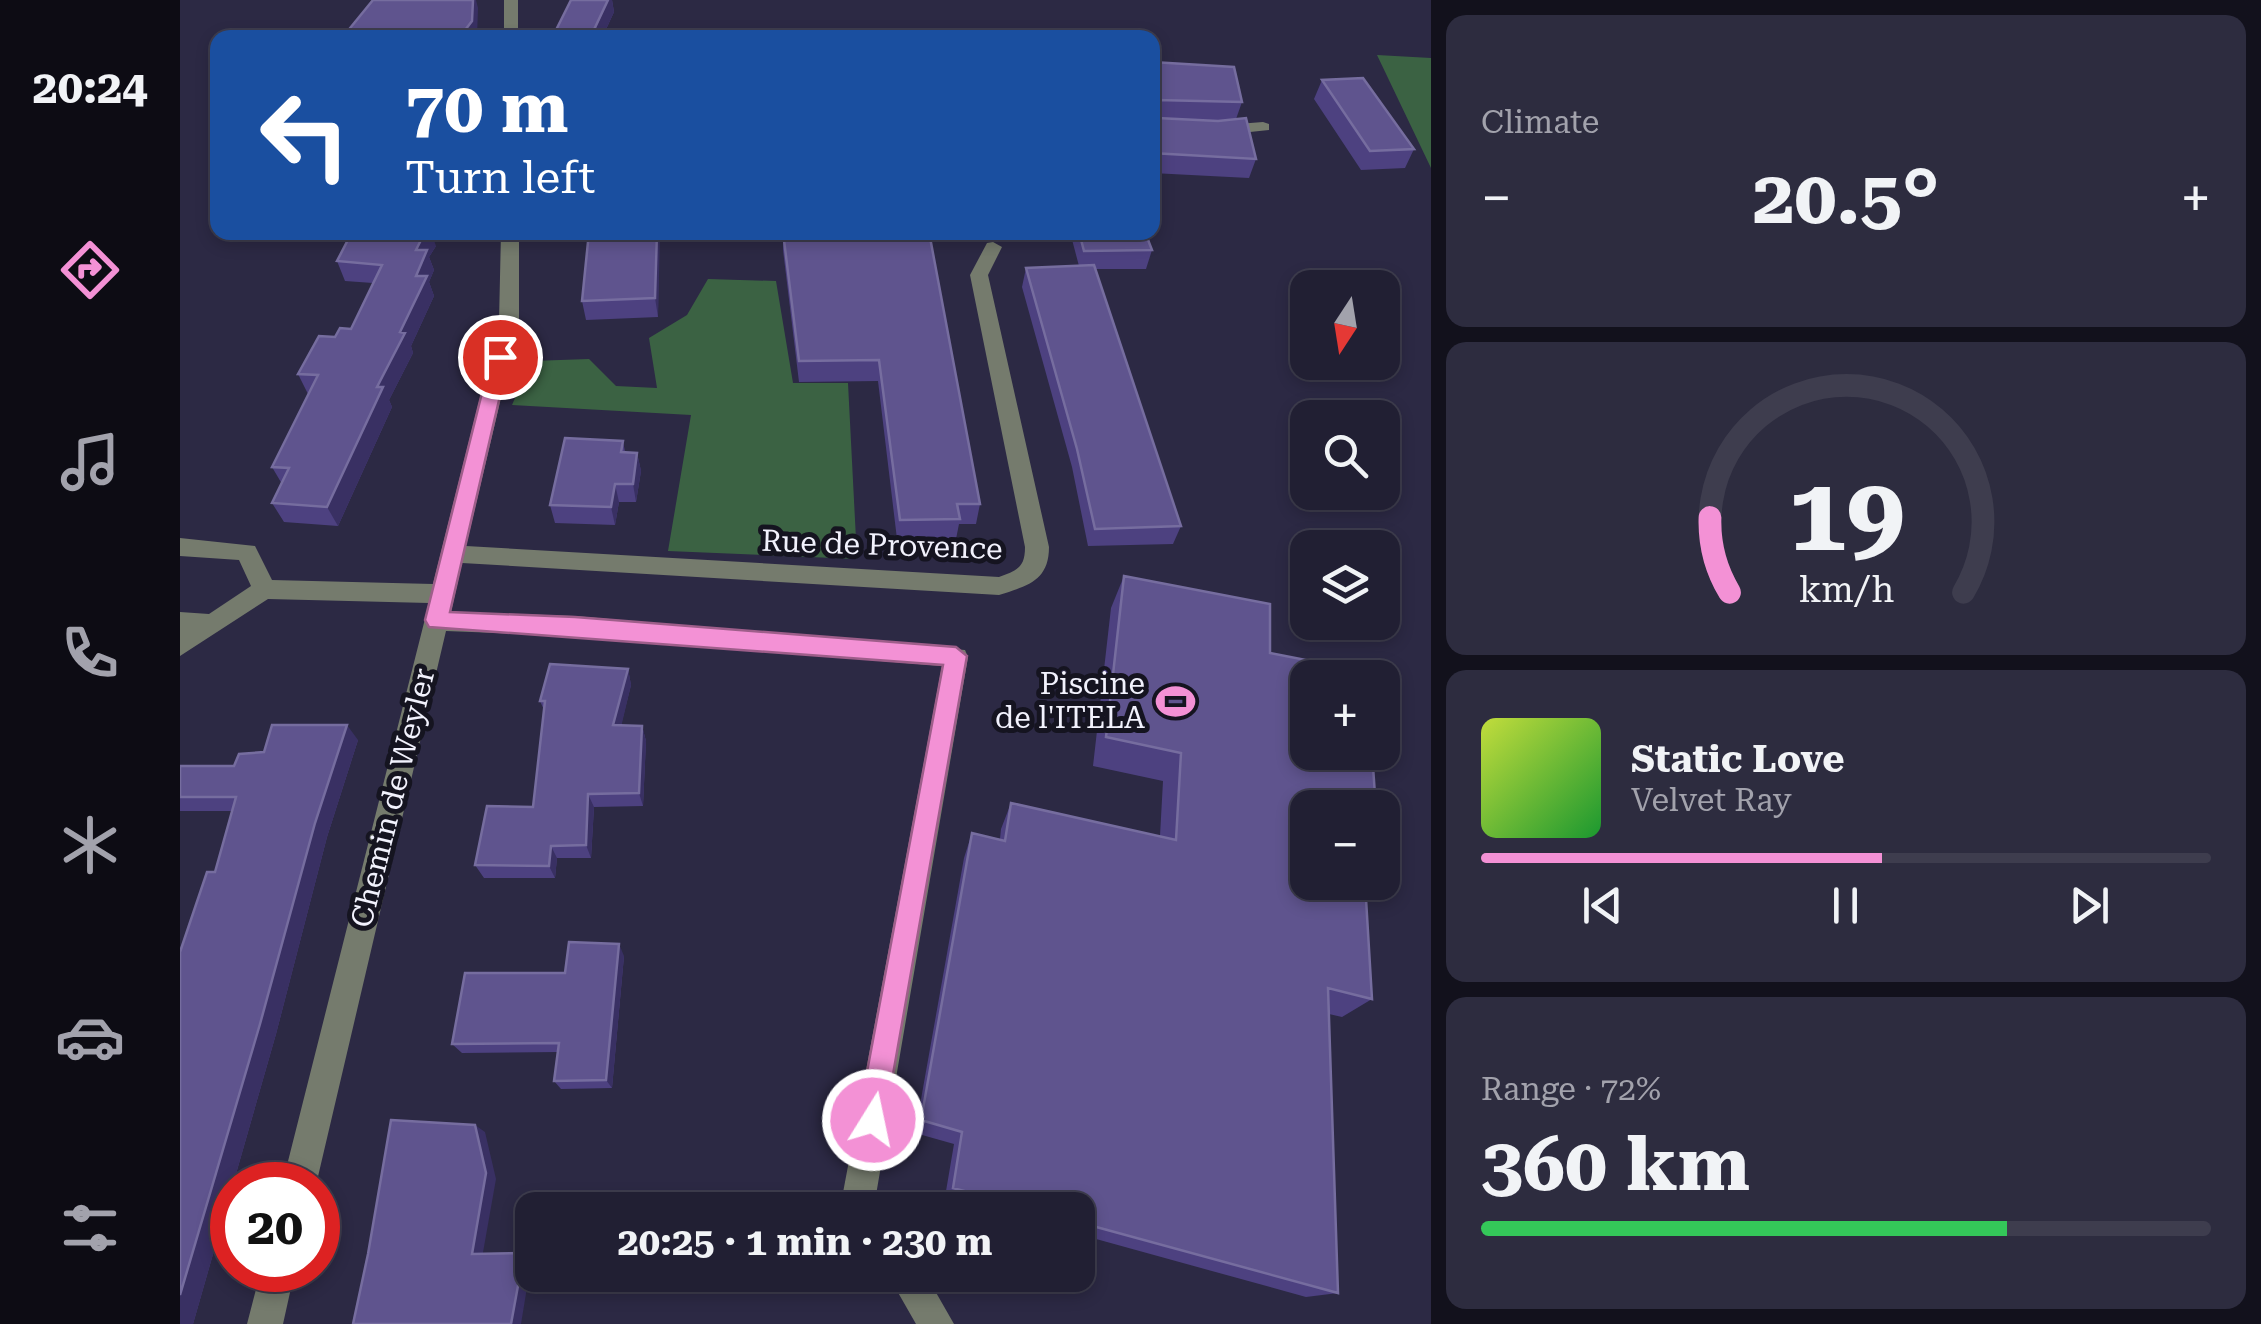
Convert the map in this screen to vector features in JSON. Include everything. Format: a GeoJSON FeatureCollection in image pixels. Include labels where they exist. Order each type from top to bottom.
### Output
{"type":"FeatureCollection","features":[{"type":"Feature","properties":{"kind":"street"},"geometry":{"type":"LineString","coordinates":[[510,30],[511,0]]}},
{"type":"Feature","properties":{"kind":"street"},"geometry":{"type":"LineString","coordinates":[[1160,128],[1212,131],[1264,127]]}},
{"type":"Feature","properties":{"kind":"street","name":"Chemin de Weyler"},"geometry":{"type":"LineString","coordinates":[[305,1162],[509,322],[510,240]]}},
{"type":"Feature","properties":{"kind":"street","name":"Rue de Provence"},"geometry":{"type":"LineString","coordinates":[[452,554],[999,586],[1028,576],[1038,563],[1037,547],[979,275],[993,246]]}},
{"type":"Feature","properties":{"kind":"street"},"geometry":{"type":"LineString","coordinates":[[180,547],[248,552],[264,589]]}},
{"type":"Feature","properties":{"kind":"street"},"geometry":{"type":"LineString","coordinates":[[180,646],[264,589],[575,626],[956,656],[860,1192]]}},
{"type":"Feature","properties":{"kind":"street"},"geometry":{"type":"LineString","coordinates":[[180,622],[212,624]]}},
{"type":"Feature","properties":{"kind":"street"},"geometry":{"type":"LineString","coordinates":[[265,1324],[273,1292]]}},
{"type":"Feature","properties":{"kind":"street"},"geometry":{"type":"LineString","coordinates":[[916,1292],[936,1324]]}},
{"type":"Feature","properties":{"kind":"green space"},"geometry":{"type":"Polygon","coordinates":[[[1377,55],[1431,58],[1431,168],[1377,55]]]}},
{"type":"Feature","properties":{"kind":"green space"},"geometry":{"type":"Polygon","coordinates":[[[708,279],[776,281],[793,383],[848,383],[857,559],[668,551],[691,415],[512,405],[531,361],[589,359],[616,386],[657,388],[649,338],[687,315],[708,279]]]}},
{"type":"Feature","properties":{"kind":"building"},"geometry":{"type":"Polygon","coordinates":[[[373,0],[473,0],[472,21],[465,30],[349,30],[373,0]]]}},
{"type":"Feature","properties":{"kind":"building"},"geometry":{"type":"Polygon","coordinates":[[[571,0],[608,0],[594,30],[556,30],[571,0]]]}},
{"type":"Feature","properties":{"kind":"building"},"geometry":{"type":"Polygon","coordinates":[[[1160,62],[1234,67],[1242,102],[1160,100],[1160,62]]]}},
{"type":"Feature","properties":{"kind":"building"},"geometry":{"type":"Polygon","coordinates":[[[1363,78],[1414,149],[1370,151],[1322,80],[1363,78]]]}},
{"type":"Feature","properties":{"kind":"building"},"geometry":{"type":"Polygon","coordinates":[[[1160,118],[1246,118],[1256,159],[1160,153],[1160,118]]]}},
{"type":"Feature","properties":{"kind":"building"},"geometry":{"type":"Polygon","coordinates":[[[348,240],[421,240],[416,250],[427,250],[416,276],[427,276],[400,332],[405,333],[377,387],[383,387],[327,507],[272,503],[289,468],[272,467],[318,375],[298,374],[319,336],[335,337],[340,328],[351,329],[382,265],[337,261],[348,240]]]}},
{"type":"Feature","properties":{"kind":"building"},"geometry":{"type":"Polygon","coordinates":[[[588,240],[657,240],[655,298],[582,301],[588,240]]]}},
{"type":"Feature","properties":{"kind":"building"},"geometry":{"type":"Polygon","coordinates":[[[784,240],[930,240],[980,504],[957,504],[960,519],[900,520],[879,360],[799,361],[784,240]]]}},
{"type":"Feature","properties":{"kind":"building"},"geometry":{"type":"Polygon","coordinates":[[[1081,240],[1148,240],[1152,250],[1084,251],[1081,240]]]}},
{"type":"Feature","properties":{"kind":"building"},"geometry":{"type":"Polygon","coordinates":[[[1094,265],[1181,526],[1095,529],[1077,449],[1026,268],[1094,265]]]}},
{"type":"Feature","properties":{"kind":"building"},"geometry":{"type":"Polygon","coordinates":[[[565,438],[623,441],[621,452],[637,453],[633,484],[615,484],[611,507],[550,505],[565,438]]]}},
{"type":"Feature","properties":{"kind":"building"},"geometry":{"type":"Polygon","coordinates":[[[1124,576],[1270,604],[1270,653],[1306,660],[1290,660],[1290,770],[1373,770],[1375,790],[1290,790],[1290,900],[1366,900],[1372,999],[1328,988],[1338,1293],[1095,1227],[1095,1192],[968,1192],[953,1188],[962,1132],[921,1120],[972,833],[1005,841],[1011,803],[1176,840],[1181,753],[1106,737],[1124,576]]]}},
{"type":"Feature","properties":{"kind":"building"},"geometry":{"type":"Polygon","coordinates":[[[550,664],[628,669],[613,725],[642,726],[639,793],[588,794],[586,845],[551,846],[549,866],[475,865],[487,806],[533,807],[545,701],[540,701],[550,664]]]}},
{"type":"Feature","properties":{"kind":"building"},"geometry":{"type":"Polygon","coordinates":[[[272,725],[347,725],[315,823],[219,1162],[210,1162],[210,1193],[180,1295],[180,952],[207,872],[215,872],[236,797],[180,797],[180,766],[234,766],[239,754],[264,752],[272,725]]]}},
{"type":"Feature","properties":{"kind":"building"},"geometry":{"type":"Polygon","coordinates":[[[569,942],[619,944],[606,1080],[554,1081],[559,1043],[452,1044],[465,973],[565,973],[569,942]]]}},
{"type":"Feature","properties":{"kind":"building"},"geometry":{"type":"Polygon","coordinates":[[[391,1120],[475,1125],[486,1173],[472,1254],[515,1253],[517,1292],[511,1324],[353,1324],[391,1120]]]}},
{"type":"Feature","properties":{"kind":"place","name":"Piscine de l'ITELA"},"geometry":{"type":"Point","coordinates":[1175,701]}},
{"type":"Feature","properties":{"kind":"route"},"geometry":{"type":"LineString","coordinates":[[500,357],[436,620],[575,626],[956,656],[873,1120]]}}]}
